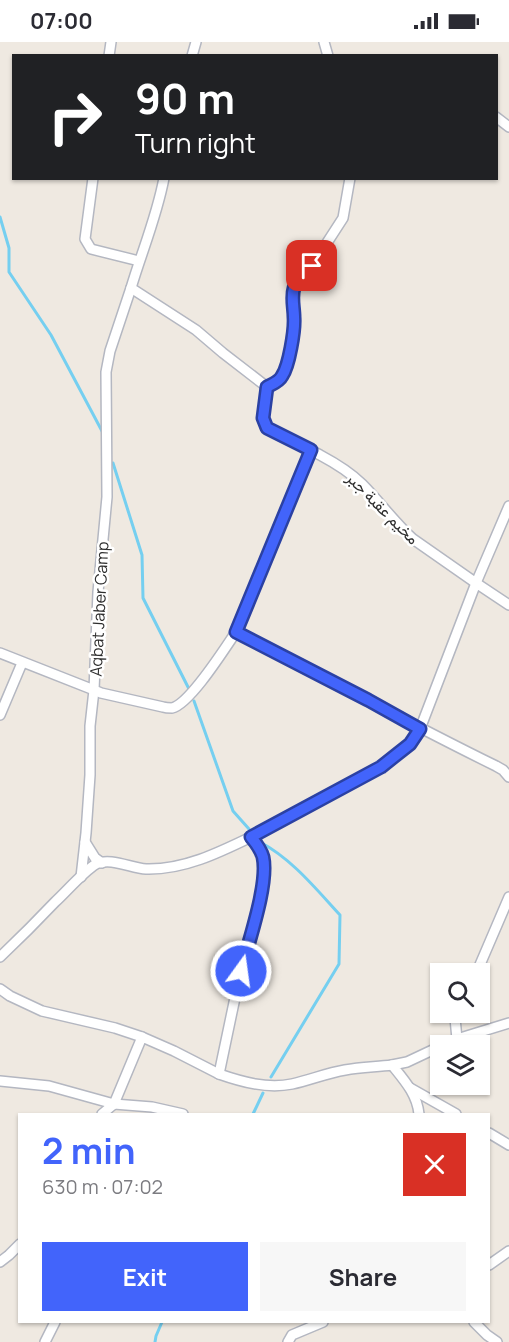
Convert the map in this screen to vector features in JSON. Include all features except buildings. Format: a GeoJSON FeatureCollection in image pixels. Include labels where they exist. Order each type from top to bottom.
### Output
{"type":"FeatureCollection","features":[{"type":"Feature","properties":{"kind":"street"},"geometry":{"type":"LineString","coordinates":[[93,180],[84,239],[91,249],[139,261]]}},
{"type":"Feature","properties":{"kind":"street","name":"Aqbat Jaber Camp"},"geometry":{"type":"LineString","coordinates":[[164,180],[150,235],[139,261],[110,351],[106,372],[107,497],[98,592],[94,690],[172,708],[200,684],[236,632]]}},
{"type":"Feature","properties":{"kind":"street"},"geometry":{"type":"LineString","coordinates":[[131,288],[196,330],[267,387],[283,376],[288,358],[294,333],[294,288],[312,266],[343,218],[350,180]]}},
{"type":"Feature","properties":{"kind":"street","name":"مخيم عقبة جبر"},"geometry":{"type":"LineString","coordinates":[[267,387],[263,418],[267,428],[348,472],[363,485],[413,540],[509,605]]}},
{"type":"Feature","properties":{"kind":"street"},"geometry":{"type":"LineString","coordinates":[[311,450],[236,632],[420,729],[496,766],[509,777]]}},
{"type":"Feature","properties":{"kind":"street"},"geometry":{"type":"LineString","coordinates":[[0,957],[97,864],[111,862],[142,869],[180,865],[212,855],[251,837],[381,767],[410,744],[420,729],[476,583],[509,506]]}},
{"type":"Feature","properties":{"kind":"street"},"geometry":{"type":"LineString","coordinates":[[0,653],[94,690],[90,726],[90,775],[81,877]]}},
{"type":"Feature","properties":{"kind":"street"},"geometry":{"type":"LineString","coordinates":[[0,715],[22,663]]}},
{"type":"Feature","properties":{"kind":"street"},"geometry":{"type":"LineString","coordinates":[[219,1074],[236,993],[264,881],[263,856],[251,837]]}},
{"type":"Feature","properties":{"kind":"street"},"geometry":{"type":"LineString","coordinates":[[85,842],[95,858],[102,863]]}},
{"type":"Feature","properties":{"kind":"street"},"geometry":{"type":"LineString","coordinates":[[480,963],[509,897]]}},
{"type":"Feature","properties":{"kind":"street"},"geometry":{"type":"LineString","coordinates":[[0,989],[42,1011],[142,1037],[219,1074],[251,1084],[288,1085],[346,1070],[406,1062],[430,1051]]}},
{"type":"Feature","properties":{"kind":"street"},"geometry":{"type":"LineString","coordinates":[[470,1035],[509,1023]]}},
{"type":"Feature","properties":{"kind":"street"},"geometry":{"type":"LineString","coordinates":[[103,1113],[114,1104],[142,1037]]}},
{"type":"Feature","properties":{"kind":"street"},"geometry":{"type":"LineString","coordinates":[[392,1065],[410,1088],[419,1113]]}},
{"type":"Feature","properties":{"kind":"street"},"geometry":{"type":"LineString","coordinates":[[0,1081],[49,1086],[114,1104],[152,1107],[179,1113]]}},
{"type":"Feature","properties":{"kind":"street"},"geometry":{"type":"LineString","coordinates":[[410,1088],[454,1113]]}},
{"type":"Feature","properties":{"kind":"street"},"geometry":{"type":"LineString","coordinates":[[490,1134],[509,1144]]}},
{"type":"Feature","properties":{"kind":"street"},"geometry":{"type":"LineString","coordinates":[[0,1262],[18,1246]]}},
{"type":"Feature","properties":{"kind":"street"},"geometry":{"type":"LineString","coordinates":[[490,1263],[509,1251]]}},
{"type":"Feature","properties":{"kind":"street"},"geometry":{"type":"LineString","coordinates":[[45,1342],[54,1323]]}},
{"type":"Feature","properties":{"kind":"street"},"geometry":{"type":"LineString","coordinates":[[288,1342],[292,1335],[321,1323]]}},
{"type":"Feature","properties":{"kind":"street"},"geometry":{"type":"LineString","coordinates":[[475,1323],[497,1342]]}},
{"type":"Feature","properties":{"kind":"waterway"},"geometry":{"type":"LineString","coordinates":[[0,217],[9,248],[9,272],[51,335],[103,433]]}},
{"type":"Feature","properties":{"kind":"waterway"},"geometry":{"type":"LineString","coordinates":[[113,463],[142,555],[143,598],[190,691]]}},
{"type":"Feature","properties":{"kind":"waterway"},"geometry":{"type":"LineString","coordinates":[[194,701],[233,811],[249,829]]}},
{"type":"Feature","properties":{"kind":"waterway"},"geometry":{"type":"LineString","coordinates":[[260,842],[293,866],[340,915],[339,964],[271,1077]]}},
{"type":"Feature","properties":{"kind":"waterway"},"geometry":{"type":"LineString","coordinates":[[253,1113],[263,1093]]}},
{"type":"Feature","properties":{"kind":"waterway"},"geometry":{"type":"LineString","coordinates":[[155,1342],[162,1323]]}},
{"type":"Feature","properties":{"kind":"route"},"geometry":{"type":"LineString","coordinates":[[241,971],[264,881],[263,856],[251,837],[381,767],[410,744],[420,729],[236,632],[311,450],[267,428],[263,418],[267,387],[283,376],[294,333],[294,288],[312,266]]}}]}
